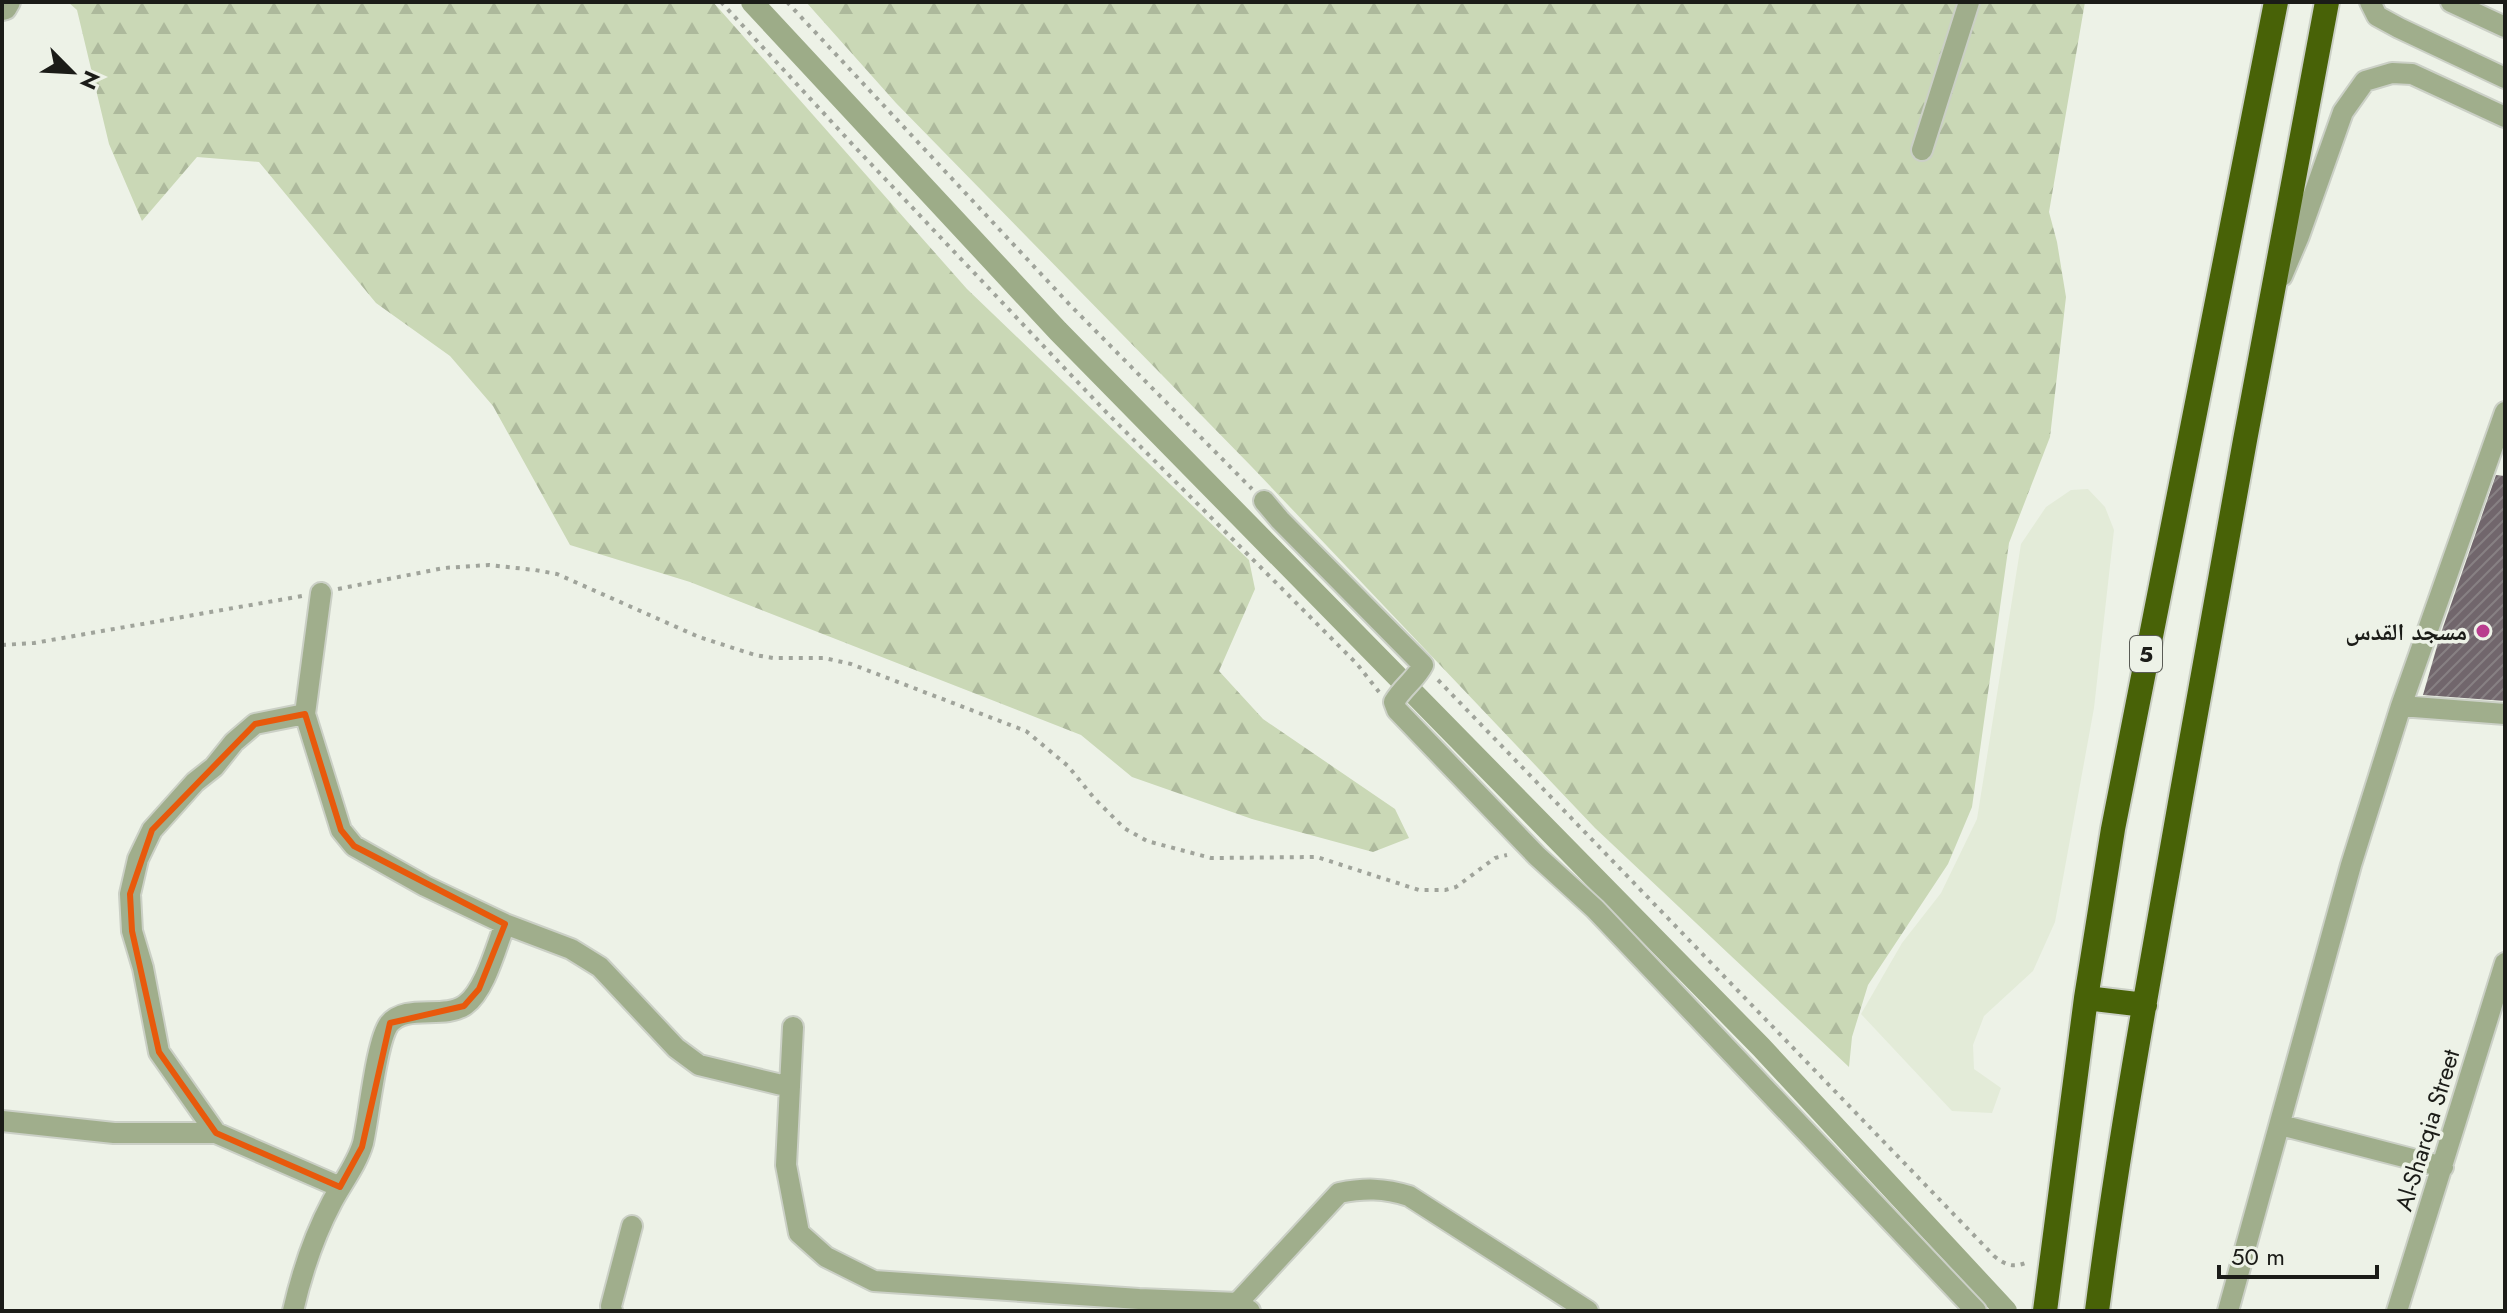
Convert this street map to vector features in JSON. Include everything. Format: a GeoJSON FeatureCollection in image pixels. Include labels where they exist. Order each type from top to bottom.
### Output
{"type":"FeatureCollection","features":[{"type":"Feature","properties":{"kind":"highway","name":"5"},"geometry":{"type":"LineString","coordinates":[[2045,1311],[2086,998],[2113,829],[2276,2]]}},
{"type":"Feature","properties":{"kind":"highway"},"geometry":{"type":"LineString","coordinates":[[2097,1311],[2107,1230],[2145,1005],[2327,2]]}},
{"type":"Feature","properties":{"kind":"highway"},"geometry":{"type":"LineString","coordinates":[[2086,998],[2145,1005]]}},
{"type":"Feature","properties":{"kind":"street"},"geometry":{"type":"LineString","coordinates":[[2,10],[10,2]]}},
{"type":"Feature","properties":{"kind":"street"},"geometry":{"type":"LineString","coordinates":[[1922,150],[1969,2]]}},
{"type":"Feature","properties":{"kind":"street"},"geometry":{"type":"LineString","coordinates":[[2370,2],[2377,16],[2505,78]]}},
{"type":"Feature","properties":{"kind":"street"},"geometry":{"type":"LineString","coordinates":[[2451,2],[2505,27]]}},
{"type":"Feature","properties":{"kind":"street"},"geometry":{"type":"LineString","coordinates":[[2271,302],[2299,236],[2343,112],[2365,81],[2392,73],[2412,74],[2505,117]]}},
{"type":"Feature","properties":{"kind":"street"},"geometry":{"type":"LineString","coordinates":[[2228,1311],[2351,865],[2401,706],[2505,412]]}},
{"type":"Feature","properties":{"kind":"street"},"geometry":{"type":"LineString","coordinates":[[1264,501],[1537,856],[1595,909],[1976,1311]]}},
{"type":"Feature","properties":{"kind":"street"},"geometry":{"type":"LineString","coordinates":[[321,593],[305,714],[341,830],[354,846],[425,886],[505,924],[571,949],[600,967],[676,1048],[699,1065],[790,1087]]}},
{"type":"Feature","properties":{"kind":"street"},"geometry":{"type":"LineString","coordinates":[[2401,706],[2505,714]]}},
{"type":"Feature","properties":{"kind":"street"},"geometry":{"type":"LineString","coordinates":[[216,1133],[159,1052],[143,968],[132,931],[130,894],[138,859],[152,830],[195,782],[214,767],[234,742],[255,724],[305,714]]}},
{"type":"Feature","properties":{"kind":"street"},"geometry":{"type":"LineString","coordinates":[[293,1311],[298,1286],[330,1205],[362,1147],[381,1043],[390,1023],[405,1015],[447,1012],[464,1006],[479,989],[505,924]]}},
{"type":"Feature","properties":{"kind":"street","name":"Al-Sharqia Street"},"geometry":{"type":"LineString","coordinates":[[2397,1311],[2505,963]]}},
{"type":"Feature","properties":{"kind":"street"},"geometry":{"type":"LineString","coordinates":[[793,1027],[786,1165],[799,1233],[826,1257],[874,1281],[1239,1308],[1339,1193],[1362,1188],[1385,1189],[1409,1196],[1588,1311]]}},
{"type":"Feature","properties":{"kind":"street"},"geometry":{"type":"LineString","coordinates":[[2,1121],[114,1133],[216,1133],[340,1187]]}},
{"type":"Feature","properties":{"kind":"street"},"geometry":{"type":"LineString","coordinates":[[2281,1125],[2443,1167]]}},
{"type":"Feature","properties":{"kind":"street"},"geometry":{"type":"LineString","coordinates":[[612,1311],[632,1226]]}},
{"type":"Feature","properties":{"kind":"path"},"geometry":{"type":"LineString","coordinates":[[721,2],[1107,413],[1357,664],[1380,693],[1408,686],[1994,1256],[2005,1265],[2014,1267],[2052,1251]]}},
{"type":"Feature","properties":{"kind":"path"},"geometry":{"type":"LineString","coordinates":[[787,2],[1070,305],[1264,501]]}},
{"type":"Feature","properties":{"kind":"path"},"geometry":{"type":"LineString","coordinates":[[2,645],[34,643],[321,593],[444,568],[489,565],[557,574],[699,637],[755,655],[824,658],[851,664],[1026,731],[1068,766],[1124,828],[1147,841],[1211,858],[1317,857],[1419,890],[1456,887],[1495,858],[1513,853],[1537,856]]}},
{"type":"Feature","properties":{"kind":"highlighted area"},"geometry":{"type":"Polygon","coordinates":[[[305,714],[341,830],[354,846],[505,924],[479,989],[464,1006],[390,1023],[362,1147],[340,1187],[216,1133],[159,1052],[132,931],[130,894],[152,830],[255,724],[305,714]]]}},
{"type":"Feature","properties":{"kind":"shaded area"},"geometry":{"type":"Polygon","coordinates":[[[2088,489],[2105,507],[2114,530],[2094,708],[2055,922],[2033,971],[1984,1016],[1973,1045],[1974,1069],[2001,1088],[1992,1113],[1952,1111],[1861,1014],[1902,943],[1941,893],[1977,819],[2021,544],[2046,507],[2071,490],[2088,489]]]}},
{"type":"Feature","properties":{"kind":"green space"},"geometry":{"type":"Polygon","coordinates":[[[68,2],[713,2],[967,289],[1249,560],[1255,589],[1219,671],[1263,719],[1395,809],[1409,838],[1373,852],[1252,819],[1132,777],[1081,735],[690,582],[570,545],[493,406],[450,356],[376,303],[259,162],[197,157],[142,221],[109,144],[77,10],[68,2]]]}},
{"type":"Feature","properties":{"kind":"green space"},"geometry":{"type":"Polygon","coordinates":[[[806,2],[2085,2],[2049,212],[2066,297],[2050,437],[2009,543],[1972,807],[1948,864],[1868,985],[1852,1037],[1849,1067],[1595,828],[1251,466],[896,103],[806,2]]]}},
{"type":"Feature","properties":{"kind":"building"},"geometry":{"type":"Polygon","coordinates":[[[2496,475],[2505,476],[2505,701],[2423,695],[2440,636],[2496,475]]]}},
{"type":"Feature","properties":{"kind":"waterway"},"geometry":{"type":"LineString","coordinates":[[752,2],[1058,331],[1761,1047],[2006,1311]]}},
{"type":"Feature","properties":{"kind":"place","name":"مسجد القدس"},"geometry":{"type":"Point","coordinates":[2483,631]}}]}
